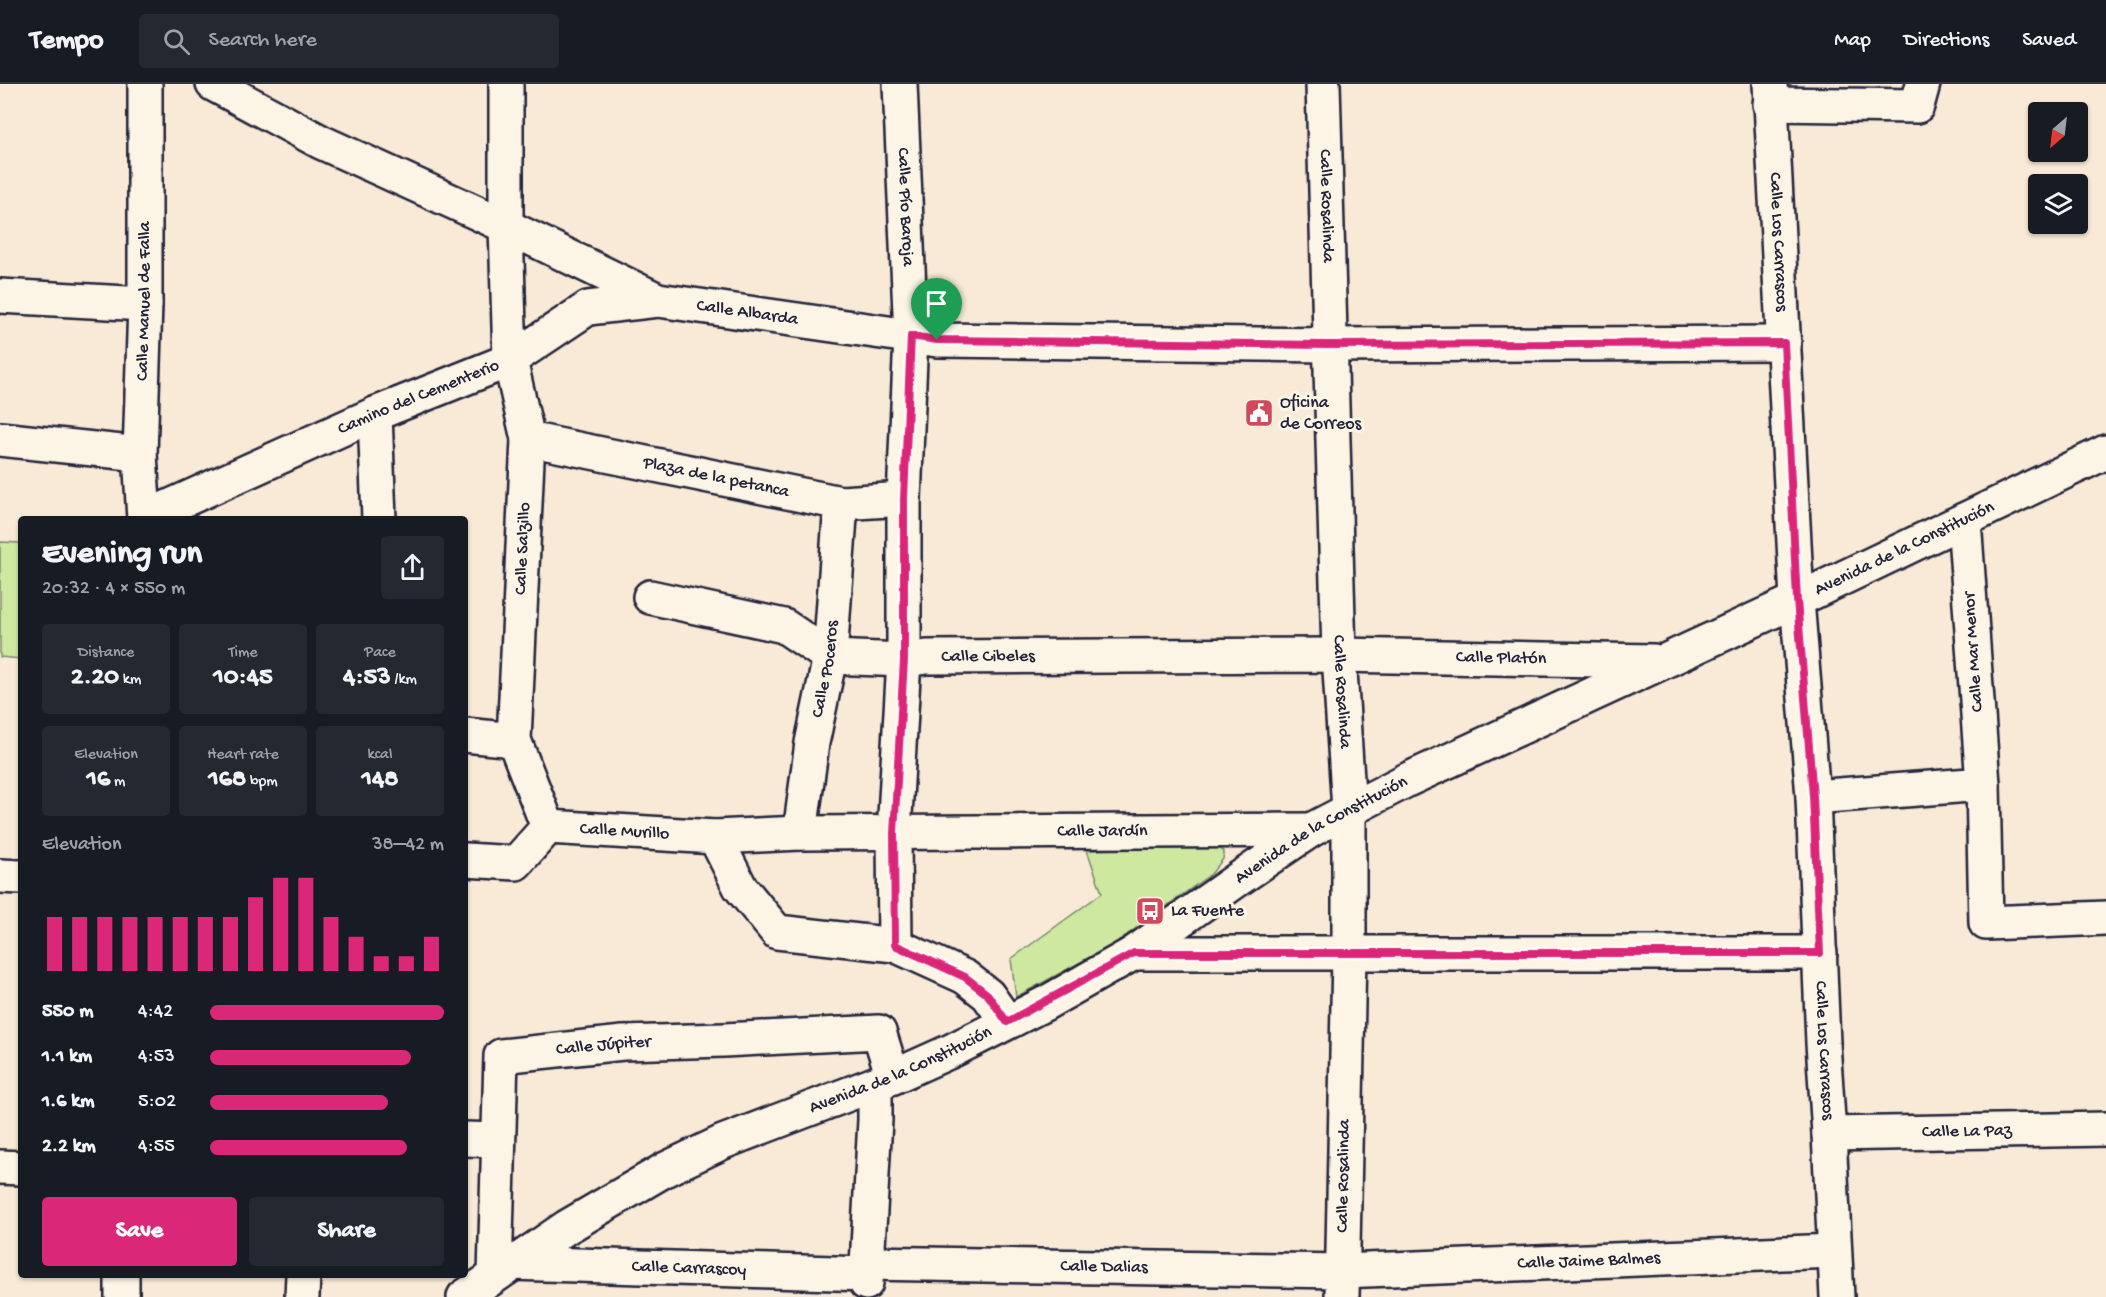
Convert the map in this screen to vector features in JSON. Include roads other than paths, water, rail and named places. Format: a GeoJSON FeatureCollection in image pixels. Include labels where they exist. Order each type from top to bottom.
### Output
{"type":"FeatureCollection","features":[{"type":"Feature","properties":{"kind":"street","name":"Calle Manuel de Falla"},"geometry":{"type":"LineString","coordinates":[[144,516],[140,454],[145,304],[145,84]]}},
{"type":"Feature","properties":{"kind":"street","name":"Calle Albarda"},"geometry":{"type":"LineString","coordinates":[[213,84],[321,142],[506,226],[658,300],[937,340],[1329,345],[1784,343]]}},
{"type":"Feature","properties":{"kind":"street","name":"Camino del Cementerio"},"geometry":{"type":"LineString","coordinates":[[151,516],[375,414],[510,360],[506,226],[506,84]]}},
{"type":"Feature","properties":{"kind":"street","name":"Calle Pío Baroja"},"geometry":{"type":"LineString","coordinates":[[895,945],[894,833],[904,660],[904,499],[911,336],[900,84]]}},
{"type":"Feature","properties":{"kind":"street","name":"Calle Rosalinda"},"geometry":{"type":"LineString","coordinates":[[1323,84],[1339,655],[1349,810],[1349,954],[1342,1284]]}},
{"type":"Feature","properties":{"kind":"street"},"geometry":{"type":"LineString","coordinates":[[1770,94],[1917,106],[1923,84]]}},
{"type":"Feature","properties":{"kind":"street","name":"Calle Los Carrascos"},"geometry":{"type":"LineString","coordinates":[[1770,94],[1797,600],[1813,796],[1823,1043],[1837,1297]]}},
{"type":"Feature","properties":{"kind":"street"},"geometry":{"type":"LineString","coordinates":[[0,297],[145,304]]}},
{"type":"Feature","properties":{"kind":"street"},"geometry":{"type":"LineString","coordinates":[[510,360],[588,308],[658,300]]}},
{"type":"Feature","properties":{"kind":"street","name":"Calle Salzillo"},"geometry":{"type":"LineString","coordinates":[[510,360],[528,439],[514,740],[548,827]]}},
{"type":"Feature","properties":{"kind":"street"},"geometry":{"type":"LineString","coordinates":[[375,414],[379,516]]}},
{"type":"Feature","properties":{"kind":"street"},"geometry":{"type":"LineString","coordinates":[[0,439],[140,454]]}},
{"type":"Feature","properties":{"kind":"street","name":"Plaza de la petanca"},"geometry":{"type":"LineString","coordinates":[[528,439],[841,503],[904,499]]}},
{"type":"Feature","properties":{"kind":"street","name":"Avenida de la Constitución"},"geometry":{"type":"LineString","coordinates":[[485,1284],[567,1227],[674,1165],[740,1135],[884,1080],[1007,1022],[1134,953],[1311,830],[1407,780],[1797,600],[2106,452]]}},
{"type":"Feature","properties":{"kind":"street","name":"Calle Poceros"},"geometry":{"type":"LineString","coordinates":[[800,833],[812,742],[830,657],[841,503]]}},
{"type":"Feature","properties":{"kind":"street","name":"Calle Mar Menor"},"geometry":{"type":"LineString","coordinates":[[1964,520],[1983,784],[1986,923],[2106,918]]}},
{"type":"Feature","properties":{"kind":"street"},"geometry":{"type":"LineString","coordinates":[[650,597],[784,626],[830,657]]}},
{"type":"Feature","properties":{"kind":"street","name":"Calle Cibeles"},"geometry":{"type":"LineString","coordinates":[[830,657],[904,660],[939,657],[1339,655]]}},
{"type":"Feature","properties":{"kind":"street","name":"Calle Platón"},"geometry":{"type":"LineString","coordinates":[[1339,655],[1662,661]]}},
{"type":"Feature","properties":{"kind":"street"},"geometry":{"type":"LineString","coordinates":[[468,735],[514,740]]}},
{"type":"Feature","properties":{"kind":"street"},"geometry":{"type":"LineString","coordinates":[[1813,796],[1983,784]]}},
{"type":"Feature","properties":{"kind":"street"},"geometry":{"type":"LineString","coordinates":[[468,860],[516,862],[548,827]]}},
{"type":"Feature","properties":{"kind":"street","name":"Calle Murillo"},"geometry":{"type":"LineString","coordinates":[[548,827],[715,837],[800,833]]}},
{"type":"Feature","properties":{"kind":"street","name":"Calle Jardín"},"geometry":{"type":"LineString","coordinates":[[800,833],[1311,830]]}},
{"type":"Feature","properties":{"kind":"street"},"geometry":{"type":"LineString","coordinates":[[715,837],[740,887],[777,932],[895,945],[965,977],[988,995],[1007,1022]]}},
{"type":"Feature","properties":{"kind":"street"},"geometry":{"type":"LineString","coordinates":[[0,876],[18,877]]}},
{"type":"Feature","properties":{"kind":"street"},"geometry":{"type":"LineString","coordinates":[[1134,953],[1820,953]]}},
{"type":"Feature","properties":{"kind":"street","name":"Calle Júpiter"},"geometry":{"type":"LineString","coordinates":[[485,1284],[498,1140],[501,1056],[623,1043],[724,1041],[879,1032],[884,1080]]}},
{"type":"Feature","properties":{"kind":"street"},"geometry":{"type":"LineString","coordinates":[[866,1278],[875,1120],[884,1080]]}},
{"type":"Feature","properties":{"kind":"street","name":"Calle La Paz"},"geometry":{"type":"LineString","coordinates":[[1829,1134],[2106,1129]]}},
{"type":"Feature","properties":{"kind":"street"},"geometry":{"type":"LineString","coordinates":[[468,1139],[498,1140]]}},
{"type":"Feature","properties":{"kind":"street"},"geometry":{"type":"LineString","coordinates":[[0,1167],[18,1168]]}},
{"type":"Feature","properties":{"kind":"street","name":"Calle Jaime Balmes"},"geometry":{"type":"LineString","coordinates":[[1342,1284],[1834,1251]]}},
{"type":"Feature","properties":{"kind":"street"},"geometry":{"type":"LineString","coordinates":[[122,1278],[122,1297]]}},
{"type":"Feature","properties":{"kind":"street"},"geometry":{"type":"LineString","coordinates":[[302,1297],[303,1278]]}},
{"type":"Feature","properties":{"kind":"street","name":"Calle Dalias"},"geometry":{"type":"LineString","coordinates":[[866,1278],[1342,1284]]}},
{"type":"Feature","properties":{"kind":"street","name":"Calle Carrascoy"},"geometry":{"type":"LineString","coordinates":[[485,1284],[866,1278]]}},
{"type":"Feature","properties":{"kind":"place","name":"Oficina de Correos"},"geometry":{"type":"Point","coordinates":[1259,413]}},
{"type":"Feature","properties":{"kind":"place","name":"La Fuente"},"geometry":{"type":"Point","coordinates":[1150,911]}}]}
